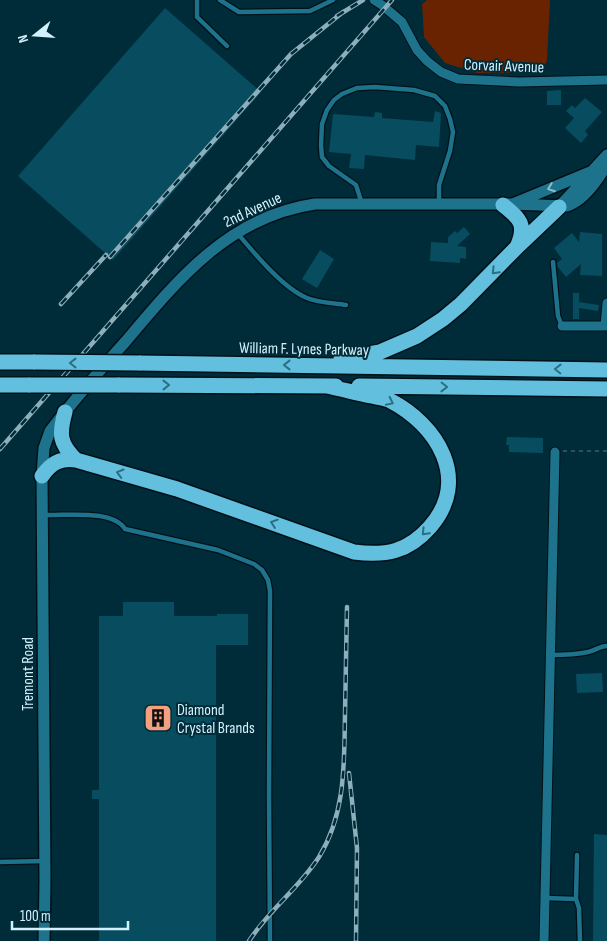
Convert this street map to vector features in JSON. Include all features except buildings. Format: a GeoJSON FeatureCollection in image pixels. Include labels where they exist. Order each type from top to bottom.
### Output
{"type":"FeatureCollection","features":[{"type":"Feature","properties":{"kind":"highway"},"geometry":{"type":"LineString","coordinates":[[507,204],[520,222],[522,236],[517,247]]}},
{"type":"Feature","properties":{"kind":"highway"},"geometry":{"type":"LineString","coordinates":[[312,365],[380,352],[417,336],[443,319],[461,304],[559,207]]}},
{"type":"Feature","properties":{"kind":"highway","name":"William F. Lynes Parkway"},"geometry":{"type":"LineString","coordinates":[[0,362],[607,370]]}},
{"type":"Feature","properties":{"kind":"highway"},"geometry":{"type":"LineString","coordinates":[[0,385],[326,386],[607,390]]}},
{"type":"Feature","properties":{"kind":"highway"},"geometry":{"type":"LineString","coordinates":[[42,476],[56,462],[64,459],[76,460],[178,489],[354,552],[371,554],[400,550],[412,544],[425,533],[437,519],[446,502],[449,482],[448,467],[441,449],[431,433],[416,418],[388,400],[326,386]]}},
{"type":"Feature","properties":{"kind":"highway"},"geometry":{"type":"LineString","coordinates":[[65,412],[61,436],[65,449],[76,460]]}},
{"type":"Feature","properties":{"kind":"street","name":"Corvair Avenue"},"geometry":{"type":"LineString","coordinates":[[374,0],[402,22],[417,50],[427,61],[441,72],[458,79],[519,82],[607,80]]}},
{"type":"Feature","properties":{"kind":"street"},"geometry":{"type":"LineString","coordinates":[[559,207],[607,155]]}},
{"type":"Feature","properties":{"kind":"street"},"geometry":{"type":"LineString","coordinates":[[559,207],[576,203],[582,198],[607,164]]}},
{"type":"Feature","properties":{"kind":"street"},"geometry":{"type":"LineString","coordinates":[[507,204],[590,172]]}},
{"type":"Feature","properties":{"kind":"street","name":"2nd Avenue"},"geometry":{"type":"LineString","coordinates":[[65,412],[165,295],[204,256],[237,233],[276,213],[315,204],[507,204],[559,207]]}},
{"type":"Feature","properties":{"kind":"street"},"geometry":{"type":"LineString","coordinates":[[562,326],[606,326],[607,303]]}},
{"type":"Feature","properties":{"kind":"street","name":"Tremont Road"},"geometry":{"type":"LineString","coordinates":[[44,941],[42,476],[44,448],[50,431],[65,412]]}},
{"type":"Feature","properties":{"kind":"street"},"geometry":{"type":"LineString","coordinates":[[544,941],[555,452]]}},
{"type":"Feature","properties":{"kind":"lane"},"geometry":{"type":"LineString","coordinates":[[197,0],[198,16],[228,46]]}},
{"type":"Feature","properties":{"kind":"lane"},"geometry":{"type":"LineString","coordinates":[[220,0],[239,12],[310,11],[333,0]]}},
{"type":"Feature","properties":{"kind":"lane"},"geometry":{"type":"LineString","coordinates":[[362,204],[356,185],[329,166],[322,157],[320,146],[322,124],[327,110],[334,100],[342,94],[357,88],[375,87],[414,90],[435,96],[445,106],[453,132],[450,151],[439,185],[439,205]]}},
{"type":"Feature","properties":{"kind":"lane"},"geometry":{"type":"LineString","coordinates":[[237,233],[292,290],[309,299],[346,304]]}},
{"type":"Feature","properties":{"kind":"lane"},"geometry":{"type":"LineString","coordinates":[[553,262],[558,316],[562,326]]}},
{"type":"Feature","properties":{"kind":"lane"},"geometry":{"type":"LineString","coordinates":[[43,515],[100,516],[110,518],[122,524],[125,529],[194,544],[254,564],[262,570],[268,580],[270,591],[268,794],[270,941]]}},
{"type":"Feature","properties":{"kind":"lane"},"geometry":{"type":"LineString","coordinates":[[550,654],[567,655],[590,652],[602,646],[607,646]]}},
{"type":"Feature","properties":{"kind":"lane"},"geometry":{"type":"LineString","coordinates":[[577,855],[576,899],[579,908],[580,941]]}},
{"type":"Feature","properties":{"kind":"lane"},"geometry":{"type":"LineString","coordinates":[[0,862],[45,861]]}},
{"type":"Feature","properties":{"kind":"lane"},"geometry":{"type":"LineString","coordinates":[[545,898],[576,899]]}},
{"type":"Feature","properties":{"kind":"path"},"geometry":{"type":"LineString","coordinates":[[555,452],[607,451]]}},
{"type":"Feature","properties":{"kind":"shaded area"},"geometry":{"type":"Polygon","coordinates":[[[427,0],[550,0],[547,61],[540,73],[477,73],[445,63],[424,37],[422,4],[427,0]]]}},
{"type":"Feature","properties":{"kind":"railway"},"geometry":{"type":"LineString","coordinates":[[337,16],[363,0]]}},
{"type":"Feature","properties":{"kind":"railway"},"geometry":{"type":"LineString","coordinates":[[0,449],[392,0]]}},
{"type":"Feature","properties":{"kind":"railway"},"geometry":{"type":"LineString","coordinates":[[110,257],[291,54],[343,12]]}},
{"type":"Feature","properties":{"kind":"railway"},"geometry":{"type":"LineString","coordinates":[[61,304],[106,255]]}},
{"type":"Feature","properties":{"kind":"railway"},"geometry":{"type":"LineString","coordinates":[[249,941],[319,857],[334,823],[342,787],[347,607]]}},
{"type":"Feature","properties":{"kind":"railway"},"geometry":{"type":"LineString","coordinates":[[349,773],[357,848],[356,941]]}},
{"type":"Feature","properties":{"kind":"place","name":"Diamond Crystal Brands"},"geometry":{"type":"Point","coordinates":[158,718]}}]}
